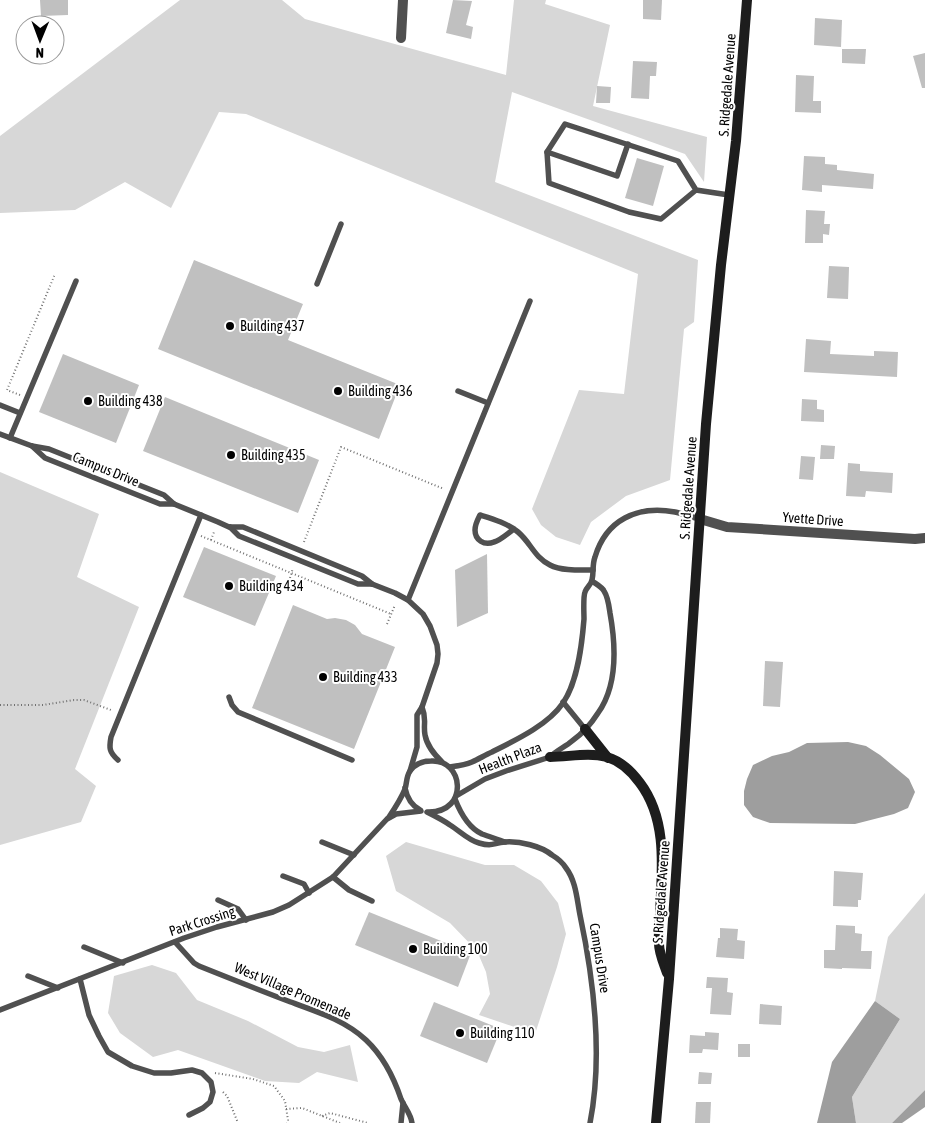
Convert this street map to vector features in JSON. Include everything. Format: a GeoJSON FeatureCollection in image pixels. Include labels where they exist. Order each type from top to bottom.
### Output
{"type":"FeatureCollection","features":[{"type":"Feature","properties":{"kind":"main road","name":"S. Ridgedale Avenue"},"geometry":{"type":"LineString","coordinates":[[656,1123],[669,979],[706,424],[736,141],[747,0]]}},
{"type":"Feature","properties":{"kind":"main road"},"geometry":{"type":"LineString","coordinates":[[585,730],[608,758]]}},
{"type":"Feature","properties":{"kind":"main road"},"geometry":{"type":"LineString","coordinates":[[550,757],[583,754],[608,758],[622,764],[645,789],[653,805],[659,828],[662,856],[658,945],[669,979]]}},
{"type":"Feature","properties":{"kind":"street"},"geometry":{"type":"LineString","coordinates":[[401,38],[403,0]]}},
{"type":"Feature","properties":{"kind":"street","name":"Yvette Drive"},"geometry":{"type":"LineString","coordinates":[[700,519],[727,527],[915,540],[925,538]]}},
{"type":"Feature","properties":{"kind":"lane"},"geometry":{"type":"LineString","coordinates":[[696,190],[678,161],[566,124],[547,152],[549,183],[629,212],[661,219],[696,190],[730,195]]}},
{"type":"Feature","properties":{"kind":"lane"},"geometry":{"type":"LineString","coordinates":[[547,152],[617,176],[628,144]]}},
{"type":"Feature","properties":{"kind":"lane"},"geometry":{"type":"LineString","coordinates":[[317,284],[341,224]]}},
{"type":"Feature","properties":{"kind":"lane"},"geometry":{"type":"LineString","coordinates":[[10,438],[76,281]]}},
{"type":"Feature","properties":{"kind":"lane"},"geometry":{"type":"LineString","coordinates":[[408,600],[530,301]]}},
{"type":"Feature","properties":{"kind":"lane"},"geometry":{"type":"LineString","coordinates":[[458,391],[488,403]]}},
{"type":"Feature","properties":{"kind":"lane"},"geometry":{"type":"LineString","coordinates":[[0,405],[20,413]]}},
{"type":"Feature","properties":{"kind":"lane","name":"Campus Drive"},"geometry":{"type":"LineString","coordinates":[[0,434],[32,446],[49,449],[164,496],[174,504],[201,516],[230,527],[242,527],[362,576],[372,584],[408,600],[423,614],[430,626],[437,645],[438,654],[437,663],[422,707],[417,714],[417,747],[410,771]]}},
{"type":"Feature","properties":{"kind":"lane","name":"Campus Drive"},"geometry":{"type":"LineString","coordinates":[[32,446],[45,458],[113,486],[160,504],[174,504]]}},
{"type":"Feature","properties":{"kind":"lane","name":"Health Plaza"},"geometry":{"type":"LineString","coordinates":[[450,767],[471,762],[514,741],[553,714],[563,702],[570,688],[578,663],[583,636],[585,593],[592,581],[594,559],[607,532],[624,518],[643,511],[674,512],[700,519]]}},
{"type":"Feature","properties":{"kind":"lane"},"geometry":{"type":"LineString","coordinates":[[514,529],[489,544],[479,541],[475,530],[480,514],[514,529],[536,555],[552,566],[569,570],[592,570]]}},
{"type":"Feature","properties":{"kind":"lane"},"geometry":{"type":"LineString","coordinates":[[118,760],[112,755],[109,747],[111,737],[201,516]]}},
{"type":"Feature","properties":{"kind":"lane","name":"Campus Drive"},"geometry":{"type":"LineString","coordinates":[[230,527],[239,536],[280,553],[358,584],[372,584]]}},
{"type":"Feature","properties":{"kind":"lane","name":"Health Plaza"},"geometry":{"type":"LineString","coordinates":[[456,797],[485,779],[506,770],[550,757],[572,742],[585,730],[599,712],[607,696],[611,681],[614,665],[614,635],[604,590],[592,581]]}},
{"type":"Feature","properties":{"kind":"lane"},"geometry":{"type":"LineString","coordinates":[[229,697],[232,705],[238,712],[352,760]]}},
{"type":"Feature","properties":{"kind":"lane"},"geometry":{"type":"LineString","coordinates":[[563,702],[585,730]]}},
{"type":"Feature","properties":{"kind":"lane","name":"Campus Drive"},"geometry":{"type":"LineString","coordinates":[[422,707],[426,716],[425,735],[428,745],[442,762]]}},
{"type":"Feature","properties":{"kind":"lane"},"geometry":{"type":"LineString","coordinates":[[434,760],[450,767],[458,782],[458,791],[448,807],[438,812],[424,812],[412,804],[405,788],[406,779],[410,771],[425,761],[434,760]]}},
{"type":"Feature","properties":{"kind":"lane","name":"Park Crossing"},"geometry":{"type":"LineString","coordinates":[[388,819],[405,788]]}},
{"type":"Feature","properties":{"kind":"lane","name":"Campus Drive"},"geometry":{"type":"LineString","coordinates":[[456,797],[459,808],[470,826],[505,842],[528,844],[547,851],[566,868],[574,882],[590,963],[594,1000],[595,1074],[590,1123]]}},
{"type":"Feature","properties":{"kind":"lane","name":"Park Crossing"},"geometry":{"type":"LineString","coordinates":[[0,1010],[175,942],[217,927],[273,912],[289,905],[332,878],[388,819],[396,814],[406,812],[424,812]]}},
{"type":"Feature","properties":{"kind":"lane","name":"Campus Drive"},"geometry":{"type":"LineString","coordinates":[[424,812],[449,824],[473,841],[491,846],[505,842]]}},
{"type":"Feature","properties":{"kind":"lane"},"geometry":{"type":"LineString","coordinates":[[322,842],[354,855]]}},
{"type":"Feature","properties":{"kind":"lane"},"geometry":{"type":"LineString","coordinates":[[283,876],[304,884],[309,893]]}},
{"type":"Feature","properties":{"kind":"lane"},"geometry":{"type":"LineString","coordinates":[[332,878],[349,890],[372,901]]}},
{"type":"Feature","properties":{"kind":"lane"},"geometry":{"type":"LineString","coordinates":[[218,900],[238,908],[246,920]]}},
{"type":"Feature","properties":{"kind":"lane","name":"West Village Promenade"},"geometry":{"type":"LineString","coordinates":[[175,942],[199,966],[330,1018],[352,1029],[366,1040],[392,1076],[412,1123]]}},
{"type":"Feature","properties":{"kind":"lane"},"geometry":{"type":"LineString","coordinates":[[84,947],[123,962]]}},
{"type":"Feature","properties":{"kind":"lane"},"geometry":{"type":"LineString","coordinates":[[28,976],[58,988]]}},
{"type":"Feature","properties":{"kind":"lane"},"geometry":{"type":"LineString","coordinates":[[80,979],[89,1015],[108,1052],[132,1066],[154,1073],[192,1070],[202,1073],[211,1082],[213,1092],[210,1102],[203,1108],[189,1114]]}},
{"type":"Feature","properties":{"kind":"lane","name":"West Village Promenade"},"geometry":{"type":"LineString","coordinates":[[401,1123],[403,1103]]}},
{"type":"Feature","properties":{"kind":"path"},"geometry":{"type":"LineString","coordinates":[[20,395],[7,390],[55,274]]}},
{"type":"Feature","properties":{"kind":"path"},"geometry":{"type":"LineString","coordinates":[[303,545],[341,447],[444,489]]}},
{"type":"Feature","properties":{"kind":"path"},"geometry":{"type":"LineString","coordinates":[[211,540],[214,532]]}},
{"type":"Feature","properties":{"kind":"path"},"geometry":{"type":"LineString","coordinates":[[201,536],[391,614]]}},
{"type":"Feature","properties":{"kind":"path"},"geometry":{"type":"LineString","coordinates":[[290,578],[295,564]]}},
{"type":"Feature","properties":{"kind":"path"},"geometry":{"type":"LineString","coordinates":[[386,624],[395,605]]}},
{"type":"Feature","properties":{"kind":"path"},"geometry":{"type":"LineString","coordinates":[[0,705],[42,705],[84,700],[111,710]]}},
{"type":"Feature","properties":{"kind":"path"},"geometry":{"type":"LineString","coordinates":[[215,1073],[253,1078],[274,1086],[285,1102],[287,1123]]}},
{"type":"Feature","properties":{"kind":"path"},"geometry":{"type":"LineString","coordinates":[[221,1090],[227,1096],[238,1123]]}},
{"type":"Feature","properties":{"kind":"path"},"geometry":{"type":"LineString","coordinates":[[286,1109],[302,1108],[340,1123]]}},
{"type":"Feature","properties":{"kind":"path"},"geometry":{"type":"LineString","coordinates":[[322,1116],[330,1113],[368,1123]]}},
{"type":"Feature","properties":{"kind":"shaded area"},"geometry":{"type":"Polygon","coordinates":[[[180,0],[282,0],[305,19],[506,75],[514,0],[546,0],[545,4],[610,25],[593,106],[707,137],[704,182],[685,154],[512,92],[495,182],[698,260],[694,322],[684,329],[670,480],[626,496],[591,522],[580,545],[556,537],[541,525],[532,509],[579,390],[624,394],[638,274],[246,114],[219,112],[171,208],[125,182],[75,210],[0,213],[0,136],[180,0]]]}},
{"type":"Feature","properties":{"kind":"shaded area"},"geometry":{"type":"Polygon","coordinates":[[[0,472],[99,514],[77,577],[139,607],[75,769],[96,786],[81,822],[0,845],[0,472]]]}},
{"type":"Feature","properties":{"kind":"shaded area"},"geometry":{"type":"Polygon","coordinates":[[[848,742],[866,746],[909,779],[915,792],[908,808],[894,814],[855,824],[770,823],[753,817],[744,805],[744,791],[753,765],[772,756],[789,752],[807,743],[848,742]]]}},
{"type":"Feature","properties":{"kind":"shaded area"},"geometry":{"type":"Polygon","coordinates":[[[406,842],[485,865],[514,865],[541,881],[558,903],[566,934],[535,1034],[479,1015],[490,994],[486,972],[477,951],[450,923],[396,891],[386,856],[406,842]]]}},
{"type":"Feature","properties":{"kind":"shaded area"},"geometry":{"type":"Polygon","coordinates":[[[925,893],[925,1090],[892,1123],[856,1123],[852,1097],[900,1019],[875,1001],[888,937],[925,893]]]}},
{"type":"Feature","properties":{"kind":"shaded area"},"geometry":{"type":"Polygon","coordinates":[[[152,965],[176,973],[197,1000],[248,1021],[298,1047],[324,1052],[350,1045],[358,1082],[317,1072],[299,1083],[265,1081],[178,1050],[153,1057],[120,1033],[108,1013],[114,976],[152,965]]]}},
{"type":"Feature","properties":{"kind":"shaded area"},"geometry":{"type":"Polygon","coordinates":[[[875,1001],[900,1019],[852,1097],[856,1123],[817,1123],[832,1062],[875,1001]]]}},
{"type":"Feature","properties":{"kind":"shaded area"},"geometry":{"type":"Polygon","coordinates":[[[925,1090],[925,1107],[902,1123],[892,1123],[925,1090]]]}},
{"type":"Feature","properties":{"kind":"building"},"geometry":{"type":"Polygon","coordinates":[[[40,0],[68,0],[68,15],[41,15],[40,0]]]}},
{"type":"Feature","properties":{"kind":"building"},"geometry":{"type":"Polygon","coordinates":[[[453,0],[472,1],[466,25],[473,27],[471,39],[446,33],[453,0]]]}},
{"type":"Feature","properties":{"kind":"building"},"geometry":{"type":"Polygon","coordinates":[[[643,0],[662,0],[661,20],[643,19],[643,0]]]}},
{"type":"Feature","properties":{"kind":"building"},"geometry":{"type":"Polygon","coordinates":[[[815,18],[842,20],[841,47],[814,45],[815,18]]]}},
{"type":"Feature","properties":{"kind":"building"},"geometry":{"type":"Polygon","coordinates":[[[842,49],[866,49],[865,64],[842,63],[842,49]]]}},
{"type":"Feature","properties":{"kind":"building"},"geometry":{"type":"Polygon","coordinates":[[[925,53],[925,88],[922,88],[913,56],[925,53]]]}},
{"type":"Feature","properties":{"kind":"building"},"geometry":{"type":"Polygon","coordinates":[[[633,61],[657,62],[656,76],[650,76],[649,99],[631,98],[633,61]]]}},
{"type":"Feature","properties":{"kind":"building"},"geometry":{"type":"Polygon","coordinates":[[[796,75],[814,76],[813,101],[821,101],[821,113],[795,112],[796,75]]]}},
{"type":"Feature","properties":{"kind":"building"},"geometry":{"type":"Polygon","coordinates":[[[597,86],[611,87],[610,103],[596,103],[597,86]]]}},
{"type":"Feature","properties":{"kind":"building"},"geometry":{"type":"Polygon","coordinates":[[[804,156],[825,157],[825,164],[837,165],[837,170],[874,174],[873,189],[822,185],[822,192],[802,190],[804,156]]]}},
{"type":"Feature","properties":{"kind":"building"},"geometry":{"type":"Polygon","coordinates":[[[637,158],[664,166],[653,206],[625,198],[637,158]]]}},
{"type":"Feature","properties":{"kind":"building"},"geometry":{"type":"Polygon","coordinates":[[[806,210],[825,211],[824,224],[830,224],[829,235],[823,234],[823,243],[805,243],[806,210]]]}},
{"type":"Feature","properties":{"kind":"building","name":"Building 437"},"geometry":{"type":"Polygon","coordinates":[[[194,260],[303,304],[288,340],[400,385],[379,439],[158,349],[194,260]]]}},
{"type":"Feature","properties":{"kind":"building"},"geometry":{"type":"Polygon","coordinates":[[[829,266],[849,267],[848,299],[827,298],[829,266]]]}},
{"type":"Feature","properties":{"kind":"building"},"geometry":{"type":"Polygon","coordinates":[[[806,339],[831,341],[830,354],[874,356],[874,351],[898,352],[897,377],[804,372],[806,339]]]}},
{"type":"Feature","properties":{"kind":"building","name":"Building 438"},"geometry":{"type":"Polygon","coordinates":[[[63,354],[139,385],[116,443],[39,412],[63,354]]]}},
{"type":"Feature","properties":{"kind":"building","name":"Building 435"},"geometry":{"type":"Polygon","coordinates":[[[165,397],[319,460],[298,513],[143,451],[165,397]]]}},
{"type":"Feature","properties":{"kind":"building"},"geometry":{"type":"Polygon","coordinates":[[[802,399],[817,400],[817,409],[824,410],[824,422],[801,421],[802,399]]]}},
{"type":"Feature","properties":{"kind":"building"},"geometry":{"type":"Polygon","coordinates":[[[821,445],[835,446],[834,459],[820,459],[821,445]]]}},
{"type":"Feature","properties":{"kind":"building"},"geometry":{"type":"Polygon","coordinates":[[[801,456],[815,457],[813,480],[799,479],[801,456]]]}},
{"type":"Feature","properties":{"kind":"building"},"geometry":{"type":"Polygon","coordinates":[[[848,463],[860,464],[860,471],[893,473],[892,493],[866,491],[865,497],[846,496],[848,463]]]}},
{"type":"Feature","properties":{"kind":"building","name":"Building 434"},"geometry":{"type":"Polygon","coordinates":[[[204,547],[276,576],[255,626],[183,597],[204,547]]]}},
{"type":"Feature","properties":{"kind":"building"},"geometry":{"type":"Polygon","coordinates":[[[487,554],[488,613],[457,627],[455,570],[487,554]]]}},
{"type":"Feature","properties":{"kind":"building","name":"Building 433"},"geometry":{"type":"Polygon","coordinates":[[[293,605],[327,619],[346,620],[355,625],[362,634],[395,647],[354,749],[252,708],[293,605]]]}},
{"type":"Feature","properties":{"kind":"building"},"geometry":{"type":"Polygon","coordinates":[[[765,661],[783,662],[780,707],[763,706],[765,661]]]}},
{"type":"Feature","properties":{"kind":"building"},"geometry":{"type":"Polygon","coordinates":[[[834,871],[863,873],[861,900],[858,900],[858,907],[833,906],[834,871]]]}},
{"type":"Feature","properties":{"kind":"building","name":"Building 100"},"geometry":{"type":"Polygon","coordinates":[[[369,912],[471,953],[458,987],[355,945],[369,912]]]}},
{"type":"Feature","properties":{"kind":"building"},"geometry":{"type":"Polygon","coordinates":[[[836,925],[855,926],[855,933],[862,934],[861,951],[872,951],[871,969],[824,968],[824,950],[835,950],[836,925]]]}},
{"type":"Feature","properties":{"kind":"building"},"geometry":{"type":"Polygon","coordinates":[[[720,928],[738,929],[737,940],[745,941],[744,959],[716,957],[720,928]]]}},
{"type":"Feature","properties":{"kind":"building"},"geometry":{"type":"Polygon","coordinates":[[[707,977],[728,978],[727,992],[733,993],[731,1015],[710,1014],[712,988],[706,988],[707,977]]]}},
{"type":"Feature","properties":{"kind":"building","name":"Building 110"},"geometry":{"type":"Polygon","coordinates":[[[434,1002],[501,1029],[487,1063],[420,1036],[434,1002]]]}},
{"type":"Feature","properties":{"kind":"building"},"geometry":{"type":"Polygon","coordinates":[[[760,1004],[782,1006],[781,1025],[759,1024],[760,1004]]]}},
{"type":"Feature","properties":{"kind":"building"},"geometry":{"type":"Polygon","coordinates":[[[705,1032],[719,1033],[718,1050],[703,1049],[702,1053],[689,1053],[690,1035],[705,1036],[705,1032]]]}},
{"type":"Feature","properties":{"kind":"building"},"geometry":{"type":"Polygon","coordinates":[[[738,1044],[750,1044],[750,1057],[738,1057],[738,1044]]]}},
{"type":"Feature","properties":{"kind":"building"},"geometry":{"type":"Polygon","coordinates":[[[699,1072],[712,1073],[711,1084],[698,1084],[699,1072]]]}},
{"type":"Feature","properties":{"kind":"building"},"geometry":{"type":"Polygon","coordinates":[[[696,1102],[711,1102],[710,1123],[695,1123],[696,1102]]]}},
{"type":"Feature","properties":{"kind":"place","name":"Building 437"},"geometry":{"type":"Point","coordinates":[230,326]}},
{"type":"Feature","properties":{"kind":"place","name":"Building 436"},"geometry":{"type":"Point","coordinates":[338,391]}},
{"type":"Feature","properties":{"kind":"place","name":"Building 438"},"geometry":{"type":"Point","coordinates":[88,401]}},
{"type":"Feature","properties":{"kind":"place","name":"Building 435"},"geometry":{"type":"Point","coordinates":[231,455]}},
{"type":"Feature","properties":{"kind":"place","name":"Building 434"},"geometry":{"type":"Point","coordinates":[229,586]}},
{"type":"Feature","properties":{"kind":"place","name":"Building 433"},"geometry":{"type":"Point","coordinates":[323,677]}},
{"type":"Feature","properties":{"kind":"place","name":"Building 100"},"geometry":{"type":"Point","coordinates":[413,949]}},
{"type":"Feature","properties":{"kind":"place","name":"Building 110"},"geometry":{"type":"Point","coordinates":[460,1033]}}]}
